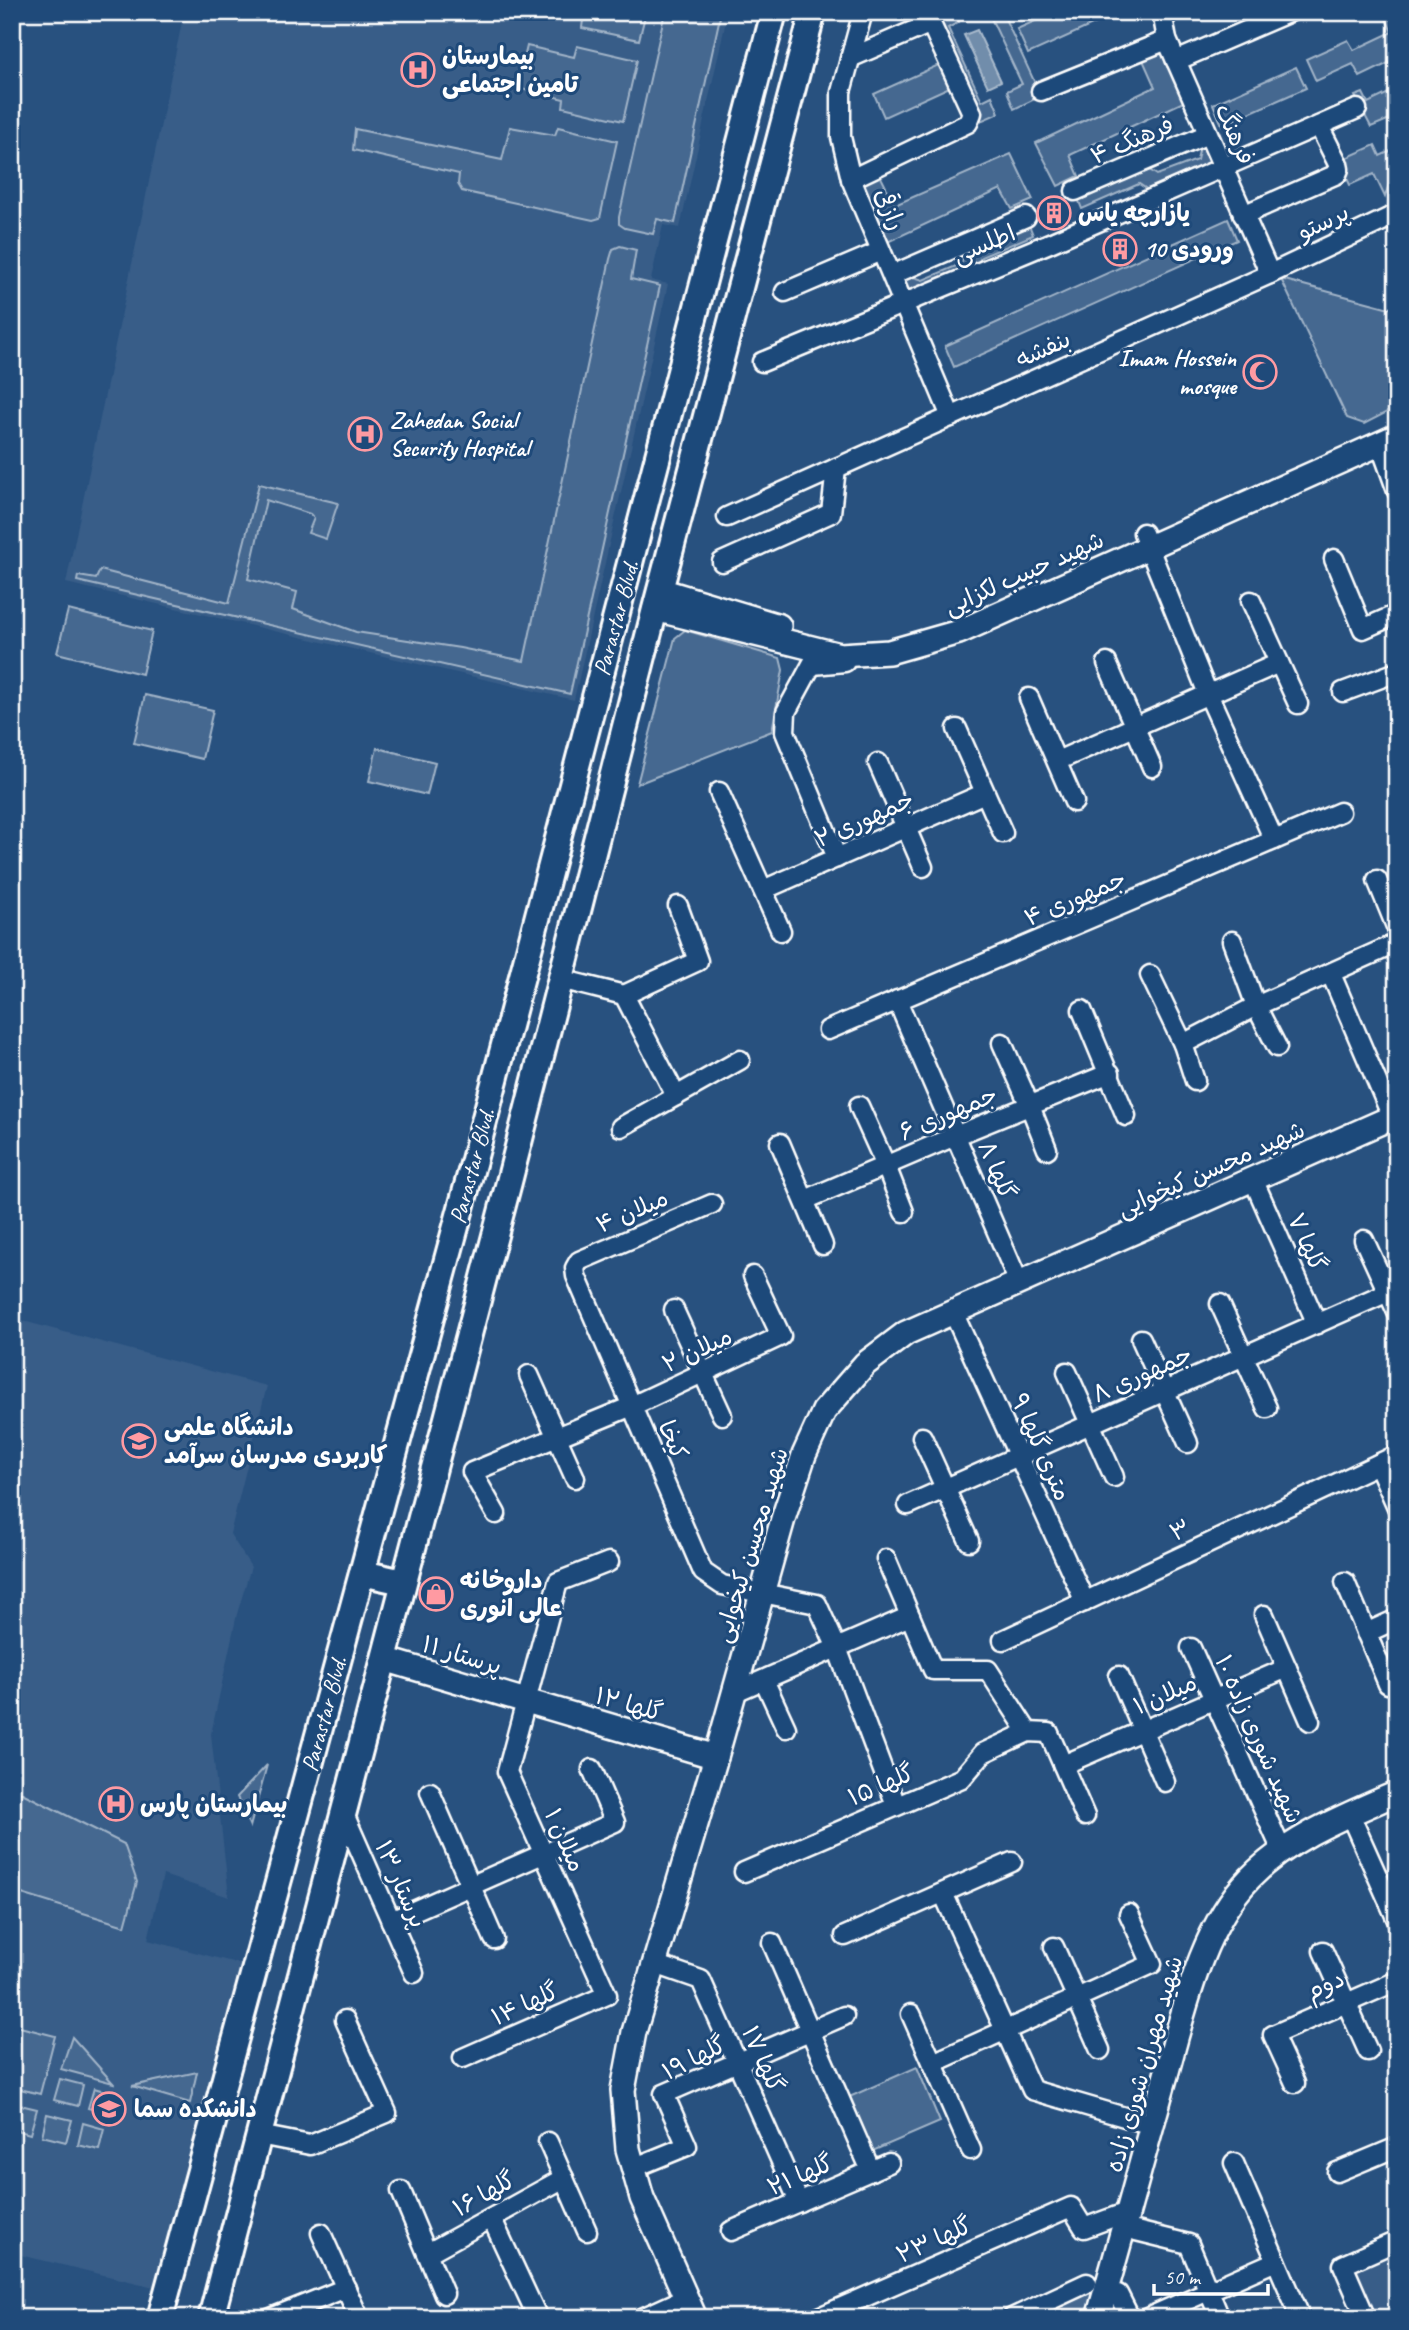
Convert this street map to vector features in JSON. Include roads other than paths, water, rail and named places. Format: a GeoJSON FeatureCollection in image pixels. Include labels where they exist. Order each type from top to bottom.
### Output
{"type":"FeatureCollection","features":[{"type":"Feature","properties":{"kind":"main road","name":"Parastar Blvd."},"geometry":{"type":"LineString","coordinates":[[160,2318],[474,1160],[774,12]]}},
{"type":"Feature","properties":{"kind":"main road","name":"Parastar Blvd."},"geometry":{"type":"LineString","coordinates":[[211,2318],[813,12]]}},
{"type":"Feature","properties":{"kind":"main road"},"geometry":{"type":"LineString","coordinates":[[723,204],[761,212]]}},
{"type":"Feature","properties":{"kind":"main road"},"geometry":{"type":"LineString","coordinates":[[362,1573],[403,1582]]}},
{"type":"Feature","properties":{"kind":"street","name":"رازقی"},"geometry":{"type":"LineString","coordinates":[[863,12],[839,101],[841,137],[851,179],[951,417]]}},
{"type":"Feature","properties":{"kind":"street","name":"فرهنگ"},"geometry":{"type":"LineString","coordinates":[[1162,12],[1167,40],[1270,274]]}},
{"type":"Feature","properties":{"kind":"street"},"geometry":{"type":"LineString","coordinates":[[1176,61],[1290,12]]}},
{"type":"Feature","properties":{"kind":"street"},"geometry":{"type":"LineString","coordinates":[[850,58],[929,24],[972,113],[968,123],[851,179]]}},
{"type":"Feature","properties":{"kind":"street"},"geometry":{"type":"LineString","coordinates":[[1041,91],[1167,40]]}},
{"type":"Feature","properties":{"kind":"street","name":"اطلسی"},"geometry":{"type":"LineString","coordinates":[[762,362],[904,305],[1357,109]]}},
{"type":"Feature","properties":{"kind":"street"},"geometry":{"type":"LineString","coordinates":[[1243,215],[1337,174],[1338,164],[1319,126]]}},
{"type":"Feature","properties":{"kind":"street","name":"فرهنگ ۴"},"geometry":{"type":"LineString","coordinates":[[1075,191],[1208,134]]}},
{"type":"Feature","properties":{"kind":"street","name":"پرستو"},"geometry":{"type":"LineString","coordinates":[[1270,274],[1397,214]]}},
{"type":"Feature","properties":{"kind":"street"},"geometry":{"type":"LineString","coordinates":[[892,275],[1026,217]]}},
{"type":"Feature","properties":{"kind":"street"},"geometry":{"type":"LineString","coordinates":[[785,292],[881,251]]}},
{"type":"Feature","properties":{"kind":"street","name":"بنفشه"},"geometry":{"type":"LineString","coordinates":[[727,517],[1270,274]]}},
{"type":"Feature","properties":{"kind":"street","name":"شهید حبیب لکزایی"},"geometry":{"type":"LineString","coordinates":[[658,600],[840,656],[877,653],[925,644],[959,632],[1149,546],[1353,448],[1397,420]]}},
{"type":"Feature","properties":{"kind":"street"},"geometry":{"type":"LineString","coordinates":[[1388,440],[1397,491]]}},
{"type":"Feature","properties":{"kind":"street","name":"شهید حبیب لکزایی"},"geometry":{"type":"LineString","coordinates":[[1353,448],[1388,440]]}},
{"type":"Feature","properties":{"kind":"street"},"geometry":{"type":"LineString","coordinates":[[722,562],[831,513],[836,468]]}},
{"type":"Feature","properties":{"kind":"street"},"geometry":{"type":"LineString","coordinates":[[1149,546],[1208,694],[1274,840]]}},
{"type":"Feature","properties":{"kind":"street"},"geometry":{"type":"LineString","coordinates":[[1334,559],[1363,629],[1397,614]]}},
{"type":"Feature","properties":{"kind":"street"},"geometry":{"type":"LineString","coordinates":[[1251,601],[1298,704]]}},
{"type":"Feature","properties":{"kind":"street"},"geometry":{"type":"LineString","coordinates":[[818,651],[786,712],[785,732],[837,858]]}},
{"type":"Feature","properties":{"kind":"street"},"geometry":{"type":"LineString","coordinates":[[1107,663],[1152,767]]}},
{"type":"Feature","properties":{"kind":"street"},"geometry":{"type":"LineString","coordinates":[[1057,761],[1279,663]]}},
{"type":"Feature","properties":{"kind":"street"},"geometry":{"type":"LineString","coordinates":[[1343,692],[1397,672]]}},
{"type":"Feature","properties":{"kind":"street"},"geometry":{"type":"LineString","coordinates":[[1029,698],[1074,802]]}},
{"type":"Feature","properties":{"kind":"street"},"geometry":{"type":"LineString","coordinates":[[957,729],[1003,833]]}},
{"type":"Feature","properties":{"kind":"street"},"geometry":{"type":"LineString","coordinates":[[878,763],[923,867]]}},
{"type":"Feature","properties":{"kind":"street"},"geometry":{"type":"LineString","coordinates":[[719,792],[781,931]]}},
{"type":"Feature","properties":{"kind":"street","name":"جمهوری ۲"},"geometry":{"type":"LineString","coordinates":[[762,890],[985,793]]}},
{"type":"Feature","properties":{"kind":"street","name":"جمهوری ۴"},"geometry":{"type":"LineString","coordinates":[[828,1030],[1340,812]]}},
{"type":"Feature","properties":{"kind":"street"},"geometry":{"type":"LineString","coordinates":[[1377,880],[1397,929]]}},
{"type":"Feature","properties":{"kind":"street"},"geometry":{"type":"LineString","coordinates":[[561,979],[624,995],[698,961],[678,906]]}},
{"type":"Feature","properties":{"kind":"street"},"geometry":{"type":"LineString","coordinates":[[1232,941],[1256,1006],[1277,1047]]}},
{"type":"Feature","properties":{"kind":"street"},"geometry":{"type":"LineString","coordinates":[[1182,1044],[1256,1006],[1397,943]]}},
{"type":"Feature","properties":{"kind":"street"},"geometry":{"type":"LineString","coordinates":[[1331,974],[1394,1116]]}},
{"type":"Feature","properties":{"kind":"street"},"geometry":{"type":"LineString","coordinates":[[1150,975],[1182,1044],[1195,1081]]}},
{"type":"Feature","properties":{"kind":"street"},"geometry":{"type":"LineString","coordinates":[[624,995],[676,1096]]}},
{"type":"Feature","properties":{"kind":"street","name":"گلها ۸"},"geometry":{"type":"LineString","coordinates":[[897,1000],[1019,1283]]}},
{"type":"Feature","properties":{"kind":"street"},"geometry":{"type":"LineString","coordinates":[[1082,1010],[1126,1116]]}},
{"type":"Feature","properties":{"kind":"street"},"geometry":{"type":"LineString","coordinates":[[1002,1043],[1047,1149]]}},
{"type":"Feature","properties":{"kind":"street"},"geometry":{"type":"LineString","coordinates":[[621,1127],[740,1060]]}},
{"type":"Feature","properties":{"kind":"street","name":"جمهوری ۶"},"geometry":{"type":"LineString","coordinates":[[805,1200],[1110,1073]]}},
{"type":"Feature","properties":{"kind":"street"},"geometry":{"type":"LineString","coordinates":[[859,1107],[904,1212]]}},
{"type":"Feature","properties":{"kind":"street","name":"شهید محسن کیخوایی"},"geometry":{"type":"LineString","coordinates":[[691,2308],[642,2198],[628,2149],[623,2091],[634,2032],[716,1757],[761,1593],[804,1455],[824,1411],[865,1364],[906,1333],[1394,1116]]}},
{"type":"Feature","properties":{"kind":"street"},"geometry":{"type":"LineString","coordinates":[[780,1143],[823,1245]]}},
{"type":"Feature","properties":{"kind":"street","name":"گلها ۷"},"geometry":{"type":"LineString","coordinates":[[1253,1179],[1317,1324]]}},
{"type":"Feature","properties":{"kind":"street","name":"میلان ۴"},"geometry":{"type":"LineString","coordinates":[[575,1268],[579,1261],[712,1204]]}},
{"type":"Feature","properties":{"kind":"street"},"geometry":{"type":"LineString","coordinates":[[1364,1240],[1392,1290],[1397,1312]]}},
{"type":"Feature","properties":{"kind":"street","name":"کیخا"},"geometry":{"type":"LineString","coordinates":[[575,1268],[576,1276],[702,1572],[722,1585],[817,1604],[837,1648]]}},
{"type":"Feature","properties":{"kind":"street","name":"میلان ۲"},"geometry":{"type":"LineString","coordinates":[[632,1406],[782,1336],[753,1276]]}},
{"type":"Feature","properties":{"kind":"street","name":"جمهوری ۸"},"geometry":{"type":"LineString","coordinates":[[908,1505],[1392,1290]]}},
{"type":"Feature","properties":{"kind":"street"},"geometry":{"type":"LineString","coordinates":[[1220,1304],[1267,1408]]}},
{"type":"Feature","properties":{"kind":"street"},"geometry":{"type":"LineString","coordinates":[[674,1310],[723,1415]]}},
{"type":"Feature","properties":{"kind":"street","name":"۹ متری گلها"},"geometry":{"type":"LineString","coordinates":[[953,1312],[1085,1602]]}},
{"type":"Feature","properties":{"kind":"street"},"geometry":{"type":"LineString","coordinates":[[1141,1339],[1188,1443]]}},
{"type":"Feature","properties":{"kind":"street"},"geometry":{"type":"LineString","coordinates":[[1067,1372],[1114,1476]]}},
{"type":"Feature","properties":{"kind":"street"},"geometry":{"type":"LineString","coordinates":[[528,1375],[575,1478]]}},
{"type":"Feature","properties":{"kind":"street"},"geometry":{"type":"LineString","coordinates":[[496,1514],[472,1472],[632,1406]]}},
{"type":"Feature","properties":{"kind":"street"},"geometry":{"type":"LineString","coordinates":[[922,1437],[969,1541]]}},
{"type":"Feature","properties":{"kind":"street","name":"۳"},"geometry":{"type":"LineString","coordinates":[[1003,1640],[1397,1455]]}},
{"type":"Feature","properties":{"kind":"street"},"geometry":{"type":"LineString","coordinates":[[1378,1464],[1397,1507]]}},
{"type":"Feature","properties":{"kind":"street"},"geometry":{"type":"LineString","coordinates":[[886,1559],[933,1670],[988,1670],[1028,1732],[1049,1733],[1085,1816]]}},
{"type":"Feature","properties":{"kind":"street"},"geometry":{"type":"LineString","coordinates":[[526,1702],[558,1582],[609,1562]]}},
{"type":"Feature","properties":{"kind":"street"},"geometry":{"type":"LineString","coordinates":[[1345,1582],[1388,1684]]}},
{"type":"Feature","properties":{"kind":"street"},"geometry":{"type":"LineString","coordinates":[[1264,1615],[1310,1721]]}},
{"type":"Feature","properties":{"kind":"street"},"geometry":{"type":"LineString","coordinates":[[733,1693],[910,1616]]}},
{"type":"Feature","properties":{"kind":"street"},"geometry":{"type":"LineString","coordinates":[[1366,1633],[1397,1619]]}},
{"type":"Feature","properties":{"kind":"street"},"geometry":{"type":"LineString","coordinates":[[837,1648],[896,1804]]}},
{"type":"Feature","properties":{"kind":"street","name":"شهید شوری زاده ۱۰"},"geometry":{"type":"LineString","coordinates":[[1191,1648],[1282,1850]]}},
{"type":"Feature","properties":{"kind":"street","name":"پرستار ۱۱"},"geometry":{"type":"LineString","coordinates":[[384,1659],[526,1702]]}},
{"type":"Feature","properties":{"kind":"street","name":"میلان ۱"},"geometry":{"type":"LineString","coordinates":[[1063,1766],[1287,1668]]}},
{"type":"Feature","properties":{"kind":"street"},"geometry":{"type":"LineString","coordinates":[[1119,1676],[1164,1783]]}},
{"type":"Feature","properties":{"kind":"street"},"geometry":{"type":"LineString","coordinates":[[764,1680],[786,1728]]}},
{"type":"Feature","properties":{"kind":"street","name":"گلها ۱۲"},"geometry":{"type":"LineString","coordinates":[[526,1702],[716,1757]]}},
{"type":"Feature","properties":{"kind":"street","name":"میلان ۱"},"geometry":{"type":"LineString","coordinates":[[526,1702],[508,1772],[607,1995]]}},
{"type":"Feature","properties":{"kind":"street","name":"گلها ۱۵"},"geometry":{"type":"LineString","coordinates":[[744,1872],[962,1777],[982,1753],[1028,1732]]}},
{"type":"Feature","properties":{"kind":"street"},"geometry":{"type":"LineString","coordinates":[[391,1921],[615,1822],[592,1769]]}},
{"type":"Feature","properties":{"kind":"street"},"geometry":{"type":"LineString","coordinates":[[430,1791],[494,1939]]}},
{"type":"Feature","properties":{"kind":"street","name":"شهید مهران شوری زاده"},"geometry":{"type":"LineString","coordinates":[[1098,2318],[1133,2221],[1216,1956],[1232,1927],[1259,1888],[1279,1871],[1335,1836],[1352,1820],[1397,1793]]}},
{"type":"Feature","properties":{"kind":"street","name":"شهید مهران شوری زاده"},"geometry":{"type":"LineString","coordinates":[[1111,2318],[1152,2125],[1195,1970],[1225,1910],[1249,1878],[1282,1850],[1328,1823],[1352,1820],[1397,1808]]}},
{"type":"Feature","properties":{"kind":"street","name":"پرستار ۱۳"},"geometry":{"type":"LineString","coordinates":[[344,1814],[414,1973]]}},
{"type":"Feature","properties":{"kind":"street"},"geometry":{"type":"LineString","coordinates":[[1352,1820],[1397,1920]]}},
{"type":"Feature","properties":{"kind":"street"},"geometry":{"type":"LineString","coordinates":[[845,1936],[1012,1862]]}},
{"type":"Feature","properties":{"kind":"street"},"geometry":{"type":"LineString","coordinates":[[943,1893],[1032,2090],[1152,2125]]}},
{"type":"Feature","properties":{"kind":"street"},"geometry":{"type":"LineString","coordinates":[[933,2063],[1152,1964],[1129,1914]]}},
{"type":"Feature","properties":{"kind":"street"},"geometry":{"type":"LineString","coordinates":[[772,1943],[872,2171]]}},
{"type":"Feature","properties":{"kind":"street"},"geometry":{"type":"LineString","coordinates":[[1054,1947],[1100,2050]]}},
{"type":"Feature","properties":{"kind":"street"},"geometry":{"type":"LineString","coordinates":[[1323,1951],[1368,2051]]}},
{"type":"Feature","properties":{"kind":"street","name":"گلها ۱۷"},"geometry":{"type":"LineString","coordinates":[[655,1964],[701,1980],[799,2202]]}},
{"type":"Feature","properties":{"kind":"street","name":"دوم"},"geometry":{"type":"LineString","coordinates":[[1295,2083],[1273,2035],[1397,1981]]}},
{"type":"Feature","properties":{"kind":"street","name":"گلها ۱۴"},"geometry":{"type":"LineString","coordinates":[[463,2058],[607,1995]]}},
{"type":"Feature","properties":{"kind":"street"},"geometry":{"type":"LineString","coordinates":[[911,2014],[971,2150]]}},
{"type":"Feature","properties":{"kind":"street","name":"گلها ۱۹"},"geometry":{"type":"LineString","coordinates":[[633,2168],[687,2146],[664,2094],[844,2016]]}},
{"type":"Feature","properties":{"kind":"street"},"geometry":{"type":"LineString","coordinates":[[259,2135],[310,2145],[387,2113],[345,2020]]}},
{"type":"Feature","properties":{"kind":"street"},"geometry":{"type":"LineString","coordinates":[[548,2142],[587,2231]]}},
{"type":"Feature","properties":{"kind":"street"},"geometry":{"type":"LineString","coordinates":[[1338,2172],[1397,2147]]}},
{"type":"Feature","properties":{"kind":"street","name":"گلها ۲۱"},"geometry":{"type":"LineString","coordinates":[[731,2231],[889,2163]]}},
{"type":"Feature","properties":{"kind":"street"},"geometry":{"type":"LineString","coordinates":[[1234,2163],[1300,2316]]}},
{"type":"Feature","properties":{"kind":"street","name":"گلها ۱۶"},"geometry":{"type":"LineString","coordinates":[[428,2253],[564,2178]]}},
{"type":"Feature","properties":{"kind":"street"},"geometry":{"type":"LineString","coordinates":[[401,2191],[444,2294]]}},
{"type":"Feature","properties":{"kind":"street","name":"گلها ۲۳"},"geometry":{"type":"LineString","coordinates":[[817,2318],[850,2311],[1071,2207],[1084,2228],[1133,2221]]}},
{"type":"Feature","properties":{"kind":"street"},"geometry":{"type":"LineString","coordinates":[[492,2219],[538,2318]]}},
{"type":"Feature","properties":{"kind":"street"},"geometry":{"type":"LineString","coordinates":[[1133,2221],[1189,2244],[1220,2318]]}},
{"type":"Feature","properties":{"kind":"street"},"geometry":{"type":"LineString","coordinates":[[321,2233],[359,2318]]}},
{"type":"Feature","properties":{"kind":"street"},"geometry":{"type":"LineString","coordinates":[[1366,2318],[1342,2265],[1397,2241]]}},
{"type":"Feature","properties":{"kind":"street"},"geometry":{"type":"LineString","coordinates":[[1147,2318],[1276,2261]]}},
{"type":"Feature","properties":{"kind":"street"},"geometry":{"type":"LineString","coordinates":[[1012,2318],[1087,2283]]}},
{"type":"Feature","properties":{"kind":"street"},"geometry":{"type":"LineString","coordinates":[[271,2318],[346,2288]]}},
{"type":"Feature","properties":{"kind":"street"},"geometry":{"type":"LineString","coordinates":[[1118,2294],[1129,2318]]}},
{"type":"Feature","properties":{"kind":"street"},"geometry":{"type":"LineString","coordinates":[[642,2318],[691,2308]]}},
{"type":"Feature","properties":{"kind":"place","name":"بیمارستان تامین اجتماعی"},"geometry":{"type":"Point","coordinates":[418,70]}},
{"type":"Feature","properties":{"kind":"place","name":"یازارچه یاس"},"geometry":{"type":"Point","coordinates":[1054,213]}},
{"type":"Feature","properties":{"kind":"place","name":"ورودی 10"},"geometry":{"type":"Point","coordinates":[1120,249]}},
{"type":"Feature","properties":{"kind":"place","name":"Imam Hossein mosque"},"geometry":{"type":"Point","coordinates":[1260,372]}},
{"type":"Feature","properties":{"kind":"place","name":"Zahedan Social Security Hospital"},"geometry":{"type":"Point","coordinates":[365,434]}},
{"type":"Feature","properties":{"kind":"place","name":"دانشگاه علمی کاربردی مدرسان سرآمد"},"geometry":{"type":"Point","coordinates":[139,1441]}},
{"type":"Feature","properties":{"kind":"place","name":"داروخانه عالی انوری"},"geometry":{"type":"Point","coordinates":[436,1594]}},
{"type":"Feature","properties":{"kind":"place","name":"بیمارستان پارس"},"geometry":{"type":"Point","coordinates":[116,1804]}},
{"type":"Feature","properties":{"kind":"place","name":"دانشکده سما"},"geometry":{"type":"Point","coordinates":[109,2109]}}]}
